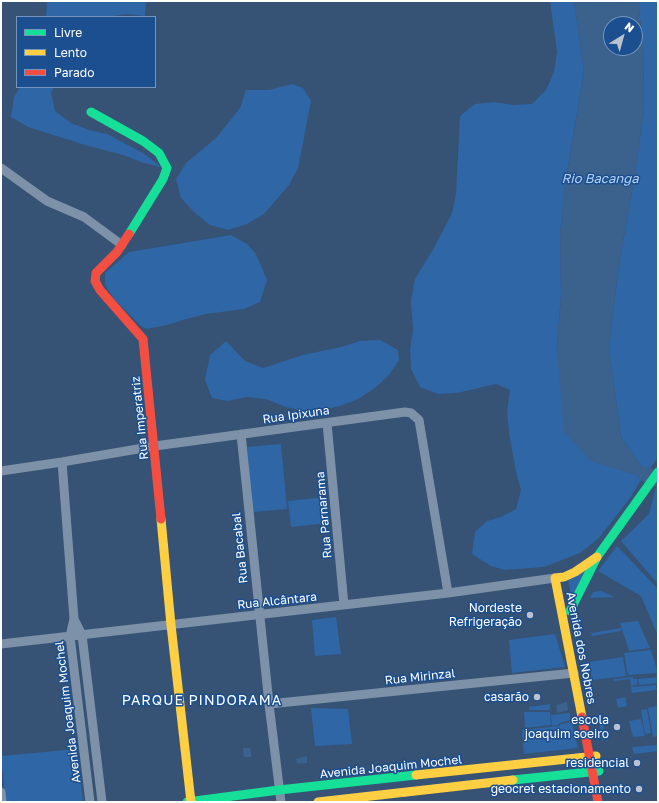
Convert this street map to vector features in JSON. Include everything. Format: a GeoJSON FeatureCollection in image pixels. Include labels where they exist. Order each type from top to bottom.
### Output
{"type":"FeatureCollection","features":[{"type":"Feature","properties":{"kind":"street","name":"Rua Imperatriz"},"geometry":{"type":"LineString","coordinates":[[91,112],[154,149],[159,153],[167,168],[163,179],[122,245],[96,273],[95,281],[100,290],[143,339],[191,802]]}},
{"type":"Feature","properties":{"kind":"street"},"geometry":{"type":"LineString","coordinates":[[1,168],[47,201],[84,217],[122,245]]}},
{"type":"Feature","properties":{"kind":"street","name":"Rua Ipixuna"},"geometry":{"type":"LineString","coordinates":[[1,471],[155,446],[405,412],[411,413],[418,420],[448,594]]}},
{"type":"Feature","properties":{"kind":"street","name":"Rua Parnarama"},"geometry":{"type":"LineString","coordinates":[[327,423],[344,605]]}},
{"type":"Feature","properties":{"kind":"street","name":"Rua Bacabal"},"geometry":{"type":"LineString","coordinates":[[241,434],[269,704],[281,802]]}},
{"type":"Feature","properties":{"kind":"street","name":"Avenida Joaquim Mochel"},"geometry":{"type":"LineString","coordinates":[[62,462],[74,619],[70,636],[90,802]]}},
{"type":"Feature","properties":{"kind":"street","name":"Avenida dos Nobres"},"geometry":{"type":"LineString","coordinates":[[570,611],[597,557],[658,472]]}},
{"type":"Feature","properties":{"kind":"street","name":"Avenida dos Nobres"},"geometry":{"type":"LineString","coordinates":[[560,578],[582,569],[597,557]]}},
{"type":"Feature","properties":{"kind":"street","name":"Rua Alcântara"},"geometry":{"type":"LineString","coordinates":[[1,644],[448,594],[560,578]]}},
{"type":"Feature","properties":{"kind":"street","name":"Avenida dos Nobres"},"geometry":{"type":"LineString","coordinates":[[560,578],[570,611],[593,757]]}},
{"type":"Feature","properties":{"kind":"street","name":"Avenida dos Nobres"},"geometry":{"type":"LineString","coordinates":[[560,578],[574,672],[596,771],[605,802]]}},
{"type":"Feature","properties":{"kind":"street","name":"Avenida Joaquim Mochel"},"geometry":{"type":"LineString","coordinates":[[74,619],[82,635],[102,802]]}},
{"type":"Feature","properties":{"kind":"street","name":"Rua Mirinzal"},"geometry":{"type":"LineString","coordinates":[[269,704],[574,672]]}},
{"type":"Feature","properties":{"kind":"street","name":"Avenida Joaquim Mochel"},"geometry":{"type":"LineString","coordinates":[[187,802],[279,790],[593,757]]}},
{"type":"Feature","properties":{"kind":"street"},"geometry":{"type":"LineString","coordinates":[[318,802],[596,771]]}},
{"type":"Feature","properties":{"kind":"street","name":"Avenida dos Nobres"},"geometry":{"type":"LineString","coordinates":[[596,771],[598,802]]}},
{"type":"Feature","properties":{"kind":"street"},"geometry":{"type":"LineString","coordinates":[[1,792],[2,802]]}},
{"type":"Feature","properties":{"kind":"shaded area"},"geometry":{"type":"Polygon","coordinates":[[[47,1],[146,1],[145,16],[126,14],[113,16],[46,16],[47,1]]]}},
{"type":"Feature","properties":{"kind":"shaded area"},"geometry":{"type":"Polygon","coordinates":[[[550,1],[574,1],[584,71],[565,185],[560,234],[561,295],[557,349],[592,461],[643,477],[630,498],[599,538],[580,553],[544,567],[505,570],[491,566],[472,554],[475,532],[487,521],[501,517],[516,509],[521,490],[509,433],[507,412],[510,390],[496,384],[457,393],[438,394],[420,387],[411,369],[410,350],[413,330],[411,301],[415,279],[435,246],[452,213],[456,194],[460,116],[475,104],[494,102],[513,105],[532,104],[546,90],[554,72],[557,52],[550,1]]]}},
{"type":"Feature","properties":{"kind":"shaded area"},"geometry":{"type":"Polygon","coordinates":[[[638,1],[658,1],[658,458],[646,473],[621,437],[609,349],[618,270],[634,180],[644,110],[643,16],[640,16],[638,1]]]}},
{"type":"Feature","properties":{"kind":"shaded area"},"geometry":{"type":"Polygon","coordinates":[[[292,84],[303,88],[311,101],[298,168],[289,185],[264,214],[247,224],[228,230],[210,225],[195,213],[181,198],[176,179],[186,163],[216,138],[240,108],[246,90],[269,90],[292,84]]]}},
{"type":"Feature","properties":{"kind":"shaded area"},"geometry":{"type":"Polygon","coordinates":[[[19,88],[54,88],[51,93],[55,111],[71,123],[89,130],[107,134],[143,153],[160,167],[28,127],[11,117],[14,97],[19,88]]]}},
{"type":"Feature","properties":{"kind":"shaded area"},"geometry":{"type":"Polygon","coordinates":[[[231,235],[247,244],[256,254],[267,280],[260,302],[244,309],[206,314],[147,329],[141,326],[114,299],[105,285],[105,273],[129,252],[231,235]]]}},
{"type":"Feature","properties":{"kind":"shaded area"},"geometry":{"type":"Polygon","coordinates":[[[380,340],[398,350],[399,360],[389,375],[375,388],[358,399],[340,406],[321,410],[302,411],[283,406],[266,399],[247,397],[228,401],[212,398],[205,380],[210,355],[226,341],[245,361],[263,368],[303,355],[341,347],[360,341],[380,340]]]}},
{"type":"Feature","properties":{"kind":"shaded area"},"geometry":{"type":"Polygon","coordinates":[[[281,444],[287,509],[253,512],[247,447],[281,444]]]}},
{"type":"Feature","properties":{"kind":"shaded area"},"geometry":{"type":"Polygon","coordinates":[[[658,479],[658,584],[621,541],[649,514],[658,479]]]}},
{"type":"Feature","properties":{"kind":"shaded area"},"geometry":{"type":"Polygon","coordinates":[[[325,497],[329,523],[291,527],[288,501],[325,497]]]}},
{"type":"Feature","properties":{"kind":"shaded area"},"geometry":{"type":"Polygon","coordinates":[[[617,546],[658,589],[658,636],[641,596],[598,571],[617,546]]]}},
{"type":"Feature","properties":{"kind":"shaded area"},"geometry":{"type":"Polygon","coordinates":[[[587,569],[573,605],[568,579],[587,569]]]}},
{"type":"Feature","properties":{"kind":"shaded area"},"geometry":{"type":"Polygon","coordinates":[[[601,591],[615,597],[590,598],[593,592],[601,591]]]}},
{"type":"Feature","properties":{"kind":"shaded area"},"geometry":{"type":"Polygon","coordinates":[[[336,617],[341,654],[315,656],[312,620],[336,617]]]}},
{"type":"Feature","properties":{"kind":"shaded area"},"geometry":{"type":"Polygon","coordinates":[[[638,621],[650,648],[629,651],[620,623],[638,621]]]}},
{"type":"Feature","properties":{"kind":"shaded area"},"geometry":{"type":"Polygon","coordinates":[[[621,628],[621,631],[592,636],[591,633],[621,628]]]}},
{"type":"Feature","properties":{"kind":"shaded area"},"geometry":{"type":"Polygon","coordinates":[[[555,634],[565,667],[512,673],[509,640],[555,634]]]}},
{"type":"Feature","properties":{"kind":"shaded area"},"geometry":{"type":"Polygon","coordinates":[[[651,650],[658,673],[628,675],[624,653],[651,650]]]}},
{"type":"Feature","properties":{"kind":"shaded area"},"geometry":{"type":"Polygon","coordinates":[[[623,657],[626,676],[592,680],[589,662],[623,657]]]}},
{"type":"Feature","properties":{"kind":"shaded area"},"geometry":{"type":"Polygon","coordinates":[[[633,677],[633,679],[637,679],[637,685],[631,686],[630,679],[614,681],[614,679],[633,677]]]}},
{"type":"Feature","properties":{"kind":"shaded area"},"geometry":{"type":"Polygon","coordinates":[[[658,677],[658,683],[639,685],[638,679],[658,677]]]}},
{"type":"Feature","properties":{"kind":"shaded area"},"geometry":{"type":"Polygon","coordinates":[[[656,685],[657,690],[632,693],[631,687],[656,685]]]}},
{"type":"Feature","properties":{"kind":"shaded area"},"geometry":{"type":"Polygon","coordinates":[[[625,697],[627,706],[618,708],[616,699],[625,697]]]}},
{"type":"Feature","properties":{"kind":"shaded area"},"geometry":{"type":"Polygon","coordinates":[[[550,704],[550,710],[529,710],[529,707],[550,704]]]}},
{"type":"Feature","properties":{"kind":"shaded area"},"geometry":{"type":"Polygon","coordinates":[[[657,706],[658,736],[653,737],[648,708],[657,706]]]}},
{"type":"Feature","properties":{"kind":"shaded area"},"geometry":{"type":"Polygon","coordinates":[[[311,708],[348,709],[352,744],[315,746],[311,708]]]}},
{"type":"Feature","properties":{"kind":"shaded area"},"geometry":{"type":"Polygon","coordinates":[[[647,709],[651,733],[645,734],[641,710],[647,709]]]}},
{"type":"Feature","properties":{"kind":"shaded area"},"geometry":{"type":"Polygon","coordinates":[[[524,712],[550,712],[551,725],[525,728],[524,712]]]}},
{"type":"Feature","properties":{"kind":"shaded area"},"geometry":{"type":"Polygon","coordinates":[[[570,713],[570,720],[552,726],[551,715],[570,713]]]}},
{"type":"Feature","properties":{"kind":"shaded area"},"geometry":{"type":"Polygon","coordinates":[[[598,715],[602,715],[605,740],[602,740],[598,715]]]}},
{"type":"Feature","properties":{"kind":"shaded area"},"geometry":{"type":"Polygon","coordinates":[[[641,719],[645,736],[633,737],[629,721],[641,719]]]}},
{"type":"Feature","properties":{"kind":"shaded area"},"geometry":{"type":"Polygon","coordinates":[[[572,722],[578,748],[524,754],[522,730],[559,726],[561,724],[572,722]]]}},
{"type":"Feature","properties":{"kind":"shaded area"},"geometry":{"type":"Polygon","coordinates":[[[658,745],[658,751],[634,754],[632,747],[658,745]]]}},
{"type":"Feature","properties":{"kind":"shaded area"},"geometry":{"type":"Polygon","coordinates":[[[77,749],[83,802],[6,802],[1,756],[77,749]]]}},
{"type":"Feature","properties":{"kind":"water","name":"Rio Bacanga"},"geometry":{"type":"Polygon","coordinates":[[[574,1],[638,1],[640,16],[603,16],[603,56],[643,56],[643,42],[644,110],[634,180],[618,270],[609,349],[621,437],[646,473],[643,477],[591,461],[564,431],[557,349],[561,295],[560,234],[565,185],[584,71],[574,1]]]}},
{"type":"Feature","properties":{"kind":"water"},"geometry":{"type":"Polygon","coordinates":[[[567,702],[568,710],[557,713],[556,705],[567,702]]]}},
{"type":"Feature","properties":{"kind":"water"},"geometry":{"type":"Polygon","coordinates":[[[243,748],[250,748],[252,757],[244,757],[243,748]]]}},
{"type":"Feature","properties":{"kind":"water"},"geometry":{"type":"Polygon","coordinates":[[[307,756],[307,763],[297,764],[296,759],[307,756]]]}},
{"type":"Feature","properties":{"kind":"waterway"},"geometry":{"type":"LineString","coordinates":[[645,474],[658,480]]}},
{"type":"Feature","properties":{"kind":"traffic: fast"},"geometry":{"type":"LineString","coordinates":[[91,112],[143,141],[159,153],[167,168],[163,179],[129,234]]}},
{"type":"Feature","properties":{"kind":"traffic: fast"},"geometry":{"type":"LineString","coordinates":[[570,611],[597,557],[658,472]]}},
{"type":"Feature","properties":{"kind":"traffic: fast"},"geometry":{"type":"LineString","coordinates":[[513,780],[599,771]]}},
{"type":"Feature","properties":{"kind":"traffic: fast"},"geometry":{"type":"LineString","coordinates":[[187,802],[416,775]]}},
{"type":"Feature","properties":{"kind":"traffic: slow"},"geometry":{"type":"LineString","coordinates":[[161,519],[171,625],[191,802]]}},
{"type":"Feature","properties":{"kind":"traffic: slow"},"geometry":{"type":"LineString","coordinates":[[582,717],[555,578],[564,577],[575,572],[597,557]]}},
{"type":"Feature","properties":{"kind":"traffic: slow"},"geometry":{"type":"LineString","coordinates":[[416,775],[596,756]]}},
{"type":"Feature","properties":{"kind":"traffic: slow"},"geometry":{"type":"LineString","coordinates":[[318,802],[513,780]]}},
{"type":"Feature","properties":{"kind":"traffic: jam"},"geometry":{"type":"LineString","coordinates":[[129,234],[117,252],[96,273],[95,281],[100,290],[143,339],[161,519]]}},
{"type":"Feature","properties":{"kind":"traffic: jam"},"geometry":{"type":"LineString","coordinates":[[582,717],[598,802]]}},
{"type":"Feature","properties":{"kind":"place","name":"Nordeste Refrigeração"},"geometry":{"type":"Point","coordinates":[530,615]}},
{"type":"Feature","properties":{"kind":"place","name":"casarão"},"geometry":{"type":"Point","coordinates":[537,697]}},
{"type":"Feature","properties":{"kind":"place","name":"escola joaquim soeiro"},"geometry":{"type":"Point","coordinates":[617,727]}},
{"type":"Feature","properties":{"kind":"place","name":"residencial"},"geometry":{"type":"Point","coordinates":[637,763]}},
{"type":"Feature","properties":{"kind":"place","name":"geocret estacionamento"},"geometry":{"type":"Point","coordinates":[639,789]}},
{"type":"Feature","properties":{"kind":"district","name":"PARQUE PINDORAMA"},"geometry":{"type":"Point","coordinates":[202,701]}}]}
